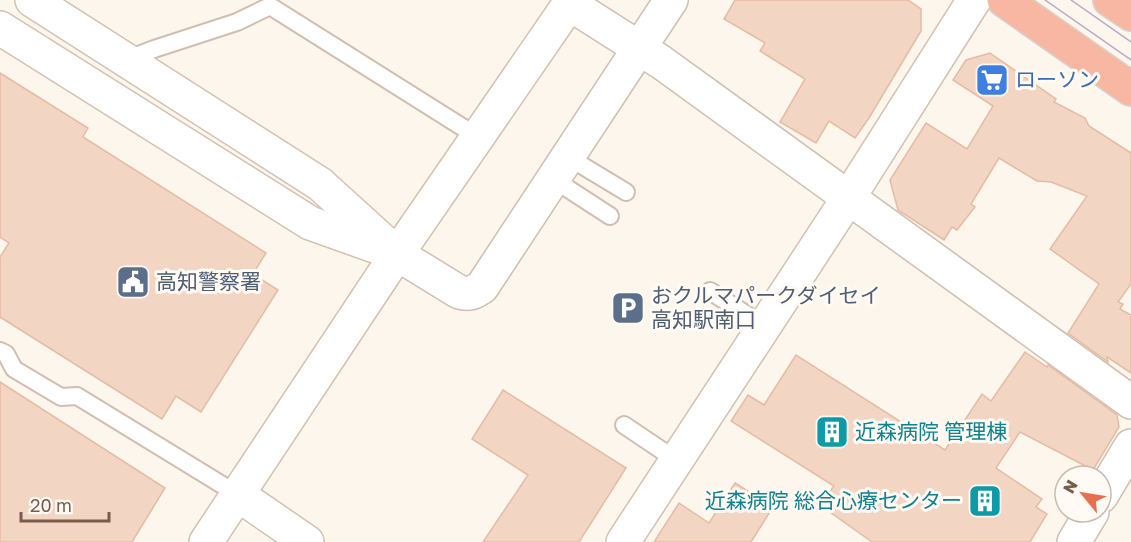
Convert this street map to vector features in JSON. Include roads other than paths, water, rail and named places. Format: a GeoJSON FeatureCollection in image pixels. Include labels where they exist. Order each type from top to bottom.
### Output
{"type":"FeatureCollection","features":[{"type":"Feature","properties":{"kind":"highway"},"geometry":{"type":"LineString","coordinates":[[1004,0],[1131,89]]}},
{"type":"Feature","properties":{"kind":"highway"},"geometry":{"type":"LineString","coordinates":[[1110,0],[1131,14]]}},
{"type":"Feature","properties":{"kind":"street"},"geometry":{"type":"LineString","coordinates":[[32,0],[320,184],[397,254],[459,292],[467,294],[482,287],[671,0]]}},
{"type":"Feature","properties":{"kind":"street"},"geometry":{"type":"LineString","coordinates":[[623,542],[849,197],[974,0]]}},
{"type":"Feature","properties":{"kind":"street"},"geometry":{"type":"LineString","coordinates":[[206,542],[397,254],[571,2],[849,197],[1131,402]]}},
{"type":"Feature","properties":{"kind":"street"},"geometry":{"type":"LineString","coordinates":[[0,28],[310,223],[397,254]]}},
{"type":"Feature","properties":{"kind":"street"},"geometry":{"type":"LineString","coordinates":[[1113,476],[1131,446]]}},
{"type":"Feature","properties":{"kind":"street"},"geometry":{"type":"LineString","coordinates":[[237,494],[307,542]]}},
{"type":"Feature","properties":{"kind":"street"},"geometry":{"type":"LineString","coordinates":[[1074,542],[1085,524]]}},
{"type":"Feature","properties":{"kind":"lane"},"geometry":{"type":"LineString","coordinates":[[126,60],[237,22],[270,6],[478,137]]}},
{"type":"Feature","properties":{"kind":"lane"},"geometry":{"type":"LineString","coordinates":[[560,168],[626,192]]}},
{"type":"Feature","properties":{"kind":"lane"},"geometry":{"type":"LineString","coordinates":[[560,168],[610,216]]}},
{"type":"Feature","properties":{"kind":"lane"},"geometry":{"type":"LineString","coordinates":[[710,291],[764,326]]}},
{"type":"Feature","properties":{"kind":"lane"},"geometry":{"type":"LineString","coordinates":[[0,351],[6,354],[14,369],[61,397],[77,396],[237,494]]}},
{"type":"Feature","properties":{"kind":"lane"},"geometry":{"type":"LineString","coordinates":[[624,425],[676,460]]}},
{"type":"Feature","properties":{"kind":"tram line"},"geometry":{"type":"LineString","coordinates":[[1045,0],[1131,60]]}},
{"type":"Feature","properties":{"kind":"tram line"},"geometry":{"type":"LineString","coordinates":[[1071,0],[1131,42]]}},
{"type":"Feature","properties":{"kind":"place","name":"ローソン"},"geometry":{"type":"Point","coordinates":[992,80]}},
{"type":"Feature","properties":{"kind":"place","name":"高知警察署"},"geometry":{"type":"Point","coordinates":[133,282]}},
{"type":"Feature","properties":{"kind":"place","name":"おクルマパークダイセイ 高知駅南口"},"geometry":{"type":"Point","coordinates":[628,308]}},
{"type":"Feature","properties":{"kind":"place","name":"近森病院 管理棟"},"geometry":{"type":"Point","coordinates":[832,432]}},
{"type":"Feature","properties":{"kind":"place","name":"近森病院 総合心療センター"},"geometry":{"type":"Point","coordinates":[985,501]}}]}
